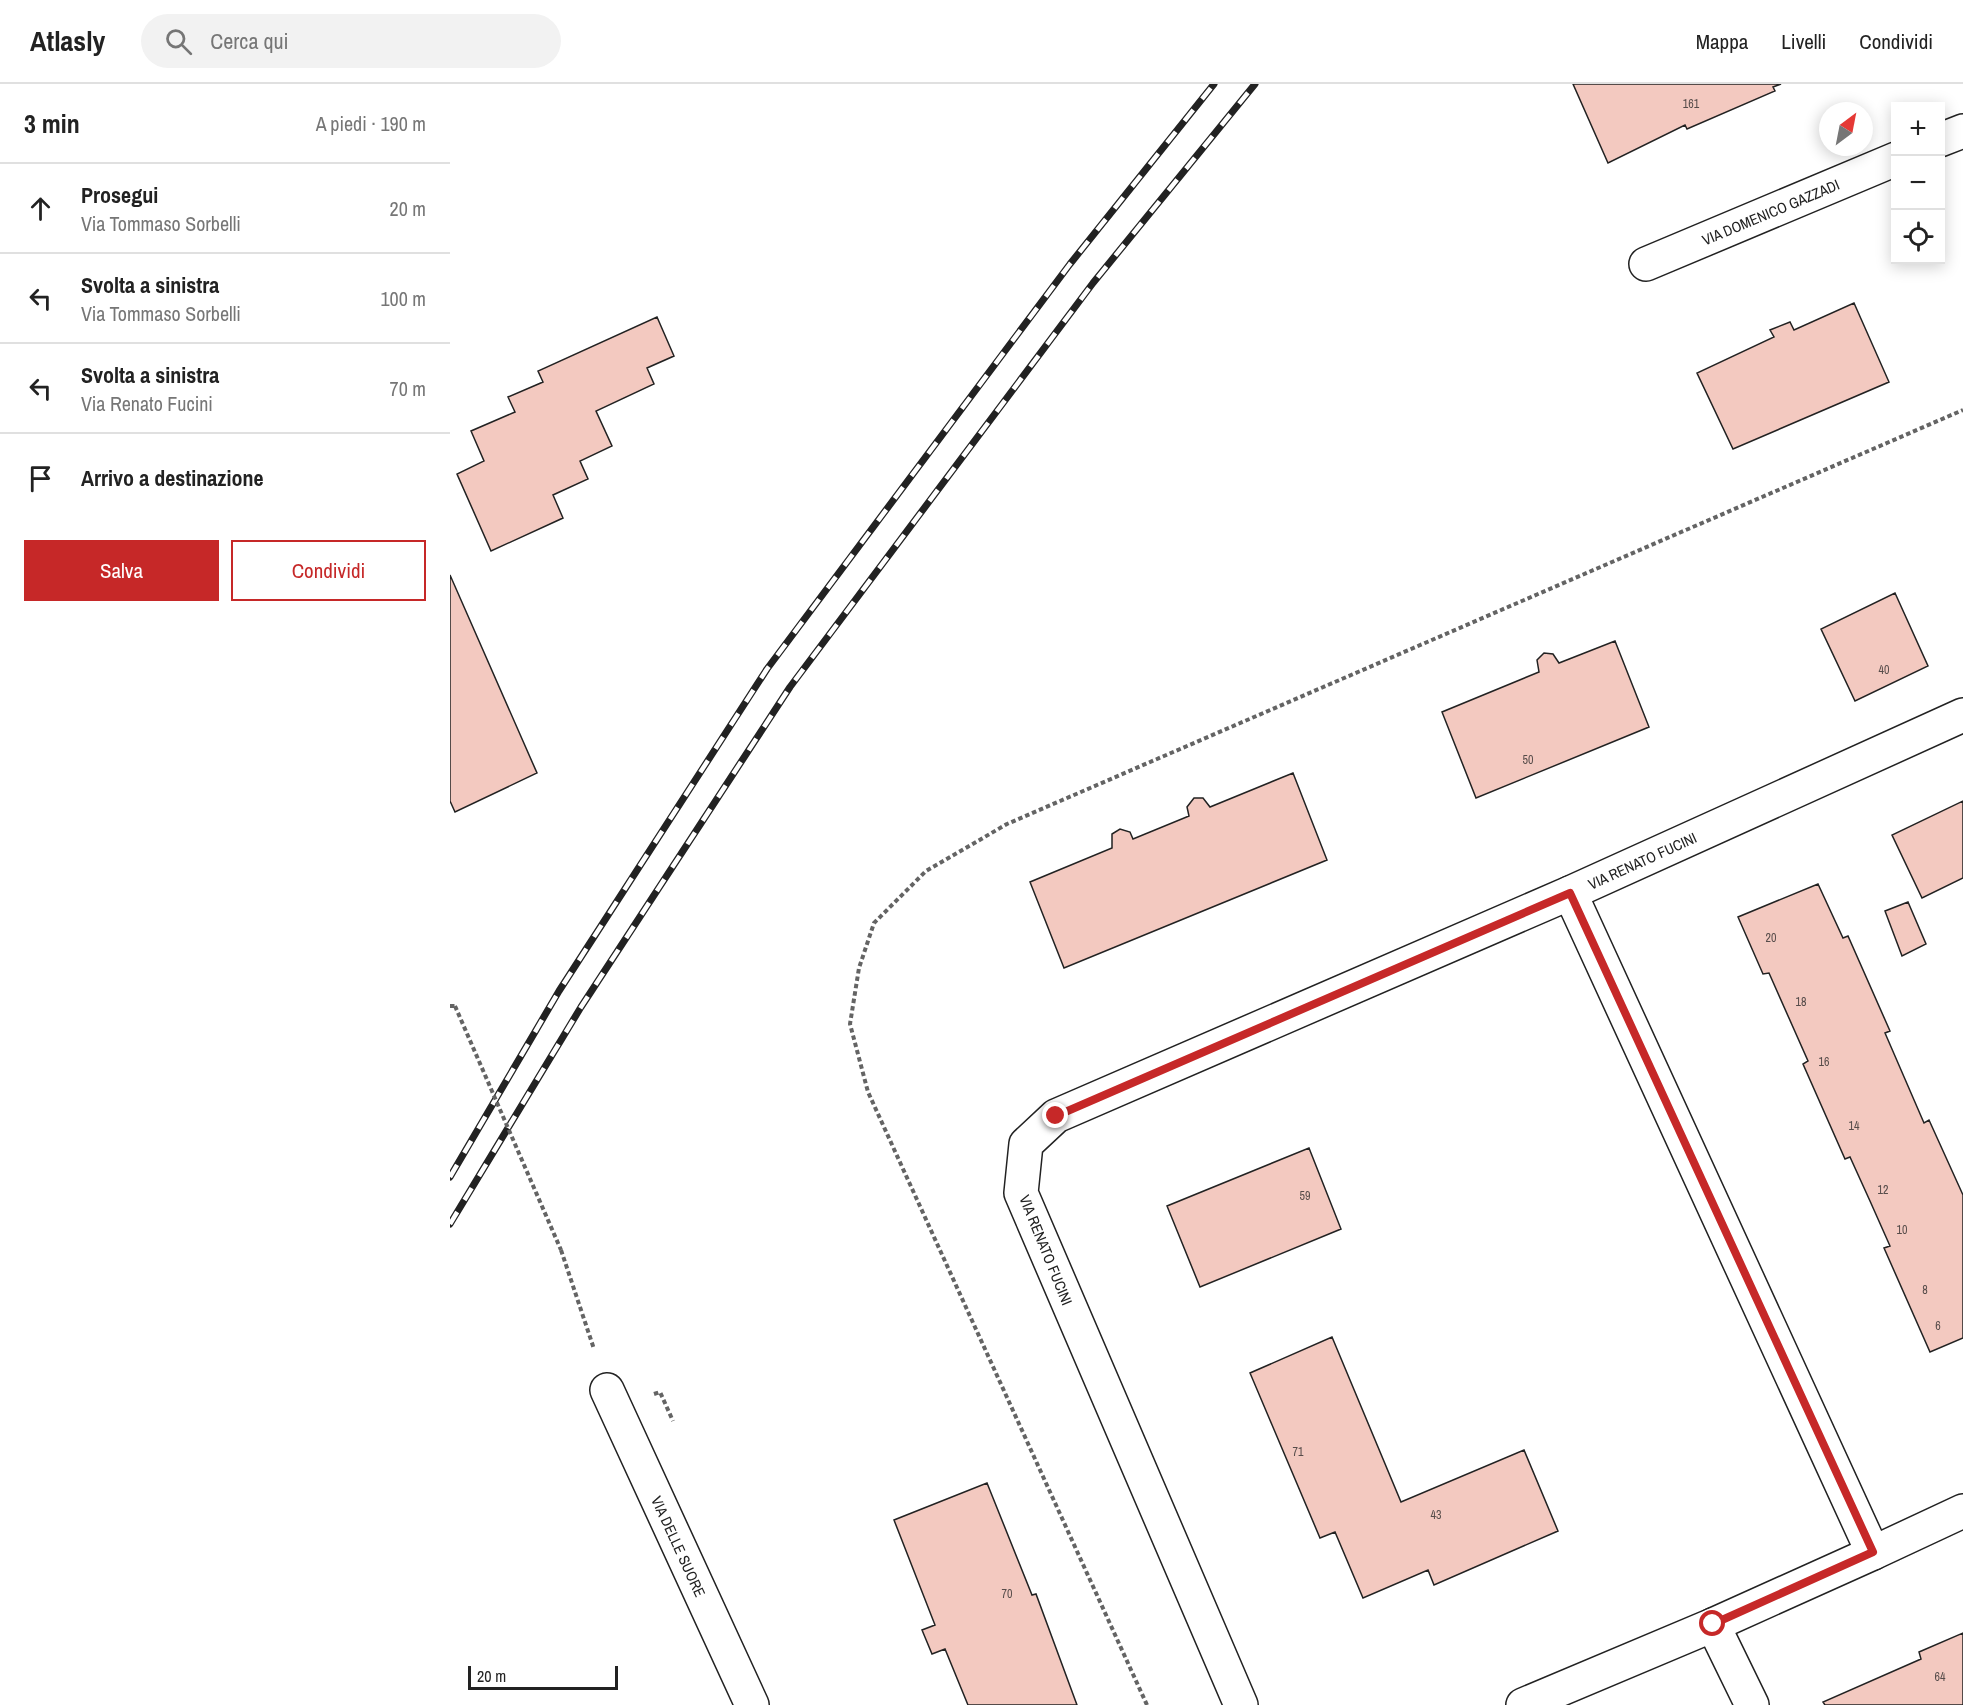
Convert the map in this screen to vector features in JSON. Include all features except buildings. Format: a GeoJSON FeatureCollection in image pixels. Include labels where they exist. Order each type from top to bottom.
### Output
{"type":"FeatureCollection","features":[{"type":"Feature","properties":{"kind":"street"},"geometry":{"type":"LineString","coordinates":[[1945,138],[1963,131]]}},
{"type":"Feature","properties":{"kind":"street","name":"VIA DOMENICO GAZZADI"},"geometry":{"type":"LineString","coordinates":[[1646,264],[1891,161]]}},
{"type":"Feature","properties":{"kind":"street","name":"VIA RENATO FUCINI"},"geometry":{"type":"LineString","coordinates":[[1241,1705],[1021,1193],[1026,1144],[1056,1116],[1570,893],[1963,715]]}},
{"type":"Feature","properties":{"kind":"street"},"geometry":{"type":"LineString","coordinates":[[1570,893],[1873,1552]]}},
{"type":"Feature","properties":{"kind":"street","name":"VIA DELLE SUORE"},"geometry":{"type":"LineString","coordinates":[[607,1390],[752,1705]]}},
{"type":"Feature","properties":{"kind":"street"},"geometry":{"type":"LineString","coordinates":[[1523,1705],[1713,1624],[1963,1511]]}},
{"type":"Feature","properties":{"kind":"street"},"geometry":{"type":"LineString","coordinates":[[1713,1624],[1752,1705]]}},
{"type":"Feature","properties":{"kind":"path"},"geometry":{"type":"LineString","coordinates":[[1147,1705],[868,1092],[850,1024],[859,968],[874,923],[926,871],[1007,824],[1963,410]]}},
{"type":"Feature","properties":{"kind":"path"},"geometry":{"type":"LineString","coordinates":[[452,1006],[561,1250],[607,1390]]}},
{"type":"Feature","properties":{"kind":"railway"},"geometry":{"type":"LineString","coordinates":[[450,1177],[559,991],[767,669],[1070,264],[1214,84]]}},
{"type":"Feature","properties":{"kind":"railway"},"geometry":{"type":"LineString","coordinates":[[450,1224],[581,1007],[790,687],[1093,283],[1255,84]]}},
{"type":"Feature","properties":{"kind":"route"},"geometry":{"type":"LineString","coordinates":[[1056,1116],[1570,893],[1873,1552],[1713,1624]]}}]}
